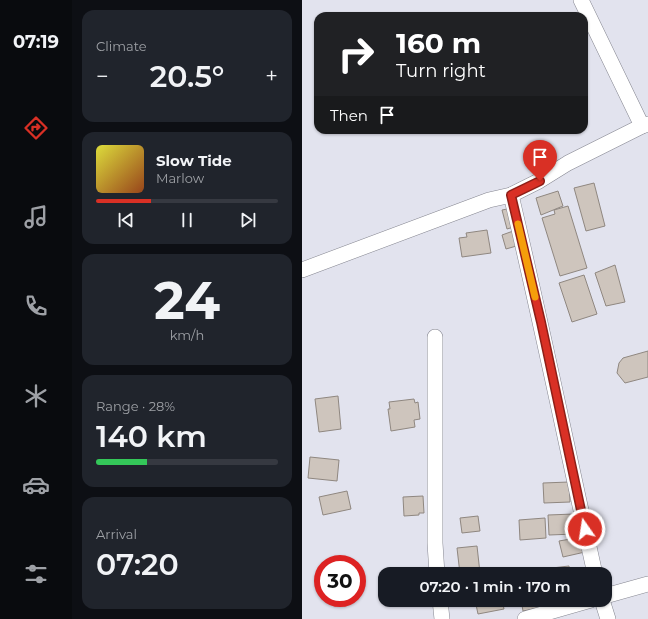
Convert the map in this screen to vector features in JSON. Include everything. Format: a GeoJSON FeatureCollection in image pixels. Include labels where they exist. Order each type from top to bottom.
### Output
{"type":"FeatureCollection","features":[{"type":"Feature","properties":{"kind":"street"},"geometry":{"type":"LineString","coordinates":[[581,0],[587,12]]}},
{"type":"Feature","properties":{"kind":"street"},"geometry":{"type":"LineString","coordinates":[[302,270],[489,200],[511,195],[540,181],[568,163],[645,125],[588,14]]}},
{"type":"Feature","properties":{"kind":"street"},"geometry":{"type":"LineString","coordinates":[[511,195],[541,322],[571,468],[593,567]]}},
{"type":"Feature","properties":{"kind":"street"},"geometry":{"type":"LineString","coordinates":[[435,337],[434,544],[437,567]]}},
{"type":"Feature","properties":{"kind":"street"},"geometry":{"type":"LineString","coordinates":[[612,594],[648,584]]}},
{"type":"Feature","properties":{"kind":"street"},"geometry":{"type":"LineString","coordinates":[[441,607],[442,619]]}},
{"type":"Feature","properties":{"kind":"street"},"geometry":{"type":"LineString","coordinates":[[525,619],[567,607]]}},
{"type":"Feature","properties":{"kind":"street"},"geometry":{"type":"LineString","coordinates":[[604,607],[608,619]]}},
{"type":"Feature","properties":{"kind":"building"},"geometry":{"type":"Polygon","coordinates":[[[594,183],[605,226],[586,231],[574,188],[594,183]]]}},
{"type":"Feature","properties":{"kind":"building"},"geometry":{"type":"Polygon","coordinates":[[[558,191],[563,206],[541,215],[536,198],[558,191]]]}},
{"type":"Feature","properties":{"kind":"building"},"geometry":{"type":"Polygon","coordinates":[[[568,206],[587,268],[560,276],[542,218],[555,214],[554,210],[568,206]]]}},
{"type":"Feature","properties":{"kind":"building"},"geometry":{"type":"Polygon","coordinates":[[[512,208],[517,226],[507,229],[502,210],[512,208]]]}},
{"type":"Feature","properties":{"kind":"building"},"geometry":{"type":"Polygon","coordinates":[[[487,230],[491,253],[462,257],[459,238],[467,237],[466,233],[487,230]]]}},
{"type":"Feature","properties":{"kind":"building"},"geometry":{"type":"Polygon","coordinates":[[[516,230],[520,245],[506,249],[502,235],[516,230]]]}},
{"type":"Feature","properties":{"kind":"building"},"geometry":{"type":"Polygon","coordinates":[[[615,265],[625,302],[606,306],[595,273],[615,265]]]}},
{"type":"Feature","properties":{"kind":"building"},"geometry":{"type":"Polygon","coordinates":[[[584,275],[597,314],[572,322],[559,283],[584,275]]]}},
{"type":"Feature","properties":{"kind":"building"},"geometry":{"type":"Polygon","coordinates":[[[648,351],[648,377],[625,383],[617,373],[619,363],[623,358],[648,351]]]}},
{"type":"Feature","properties":{"kind":"building"},"geometry":{"type":"Polygon","coordinates":[[[338,396],[341,429],[319,432],[315,399],[338,396]]]}},
{"type":"Feature","properties":{"kind":"building"},"geometry":{"type":"Polygon","coordinates":[[[414,399],[415,403],[418,402],[420,419],[414,420],[415,427],[391,431],[388,409],[390,409],[389,402],[414,399]]]}},
{"type":"Feature","properties":{"kind":"building"},"geometry":{"type":"Polygon","coordinates":[[[310,457],[339,460],[337,481],[308,478],[310,457]]]}},
{"type":"Feature","properties":{"kind":"building"},"geometry":{"type":"Polygon","coordinates":[[[569,482],[570,502],[544,503],[543,483],[569,482]]]}},
{"type":"Feature","properties":{"kind":"building"},"geometry":{"type":"Polygon","coordinates":[[[347,491],[351,509],[323,515],[319,497],[347,491]]]}},
{"type":"Feature","properties":{"kind":"building"},"geometry":{"type":"Polygon","coordinates":[[[423,496],[424,513],[419,513],[419,515],[404,516],[403,497],[423,496]]]}},
{"type":"Feature","properties":{"kind":"building"},"geometry":{"type":"Polygon","coordinates":[[[574,514],[575,534],[549,535],[548,515],[574,514]]]}},
{"type":"Feature","properties":{"kind":"building"},"geometry":{"type":"Polygon","coordinates":[[[478,516],[480,531],[462,533],[460,518],[478,516]]]}},
{"type":"Feature","properties":{"kind":"building"},"geometry":{"type":"Polygon","coordinates":[[[545,518],[546,538],[520,540],[519,520],[545,518]]]}},
{"type":"Feature","properties":{"kind":"building"},"geometry":{"type":"Polygon","coordinates":[[[582,537],[585,552],[563,557],[559,541],[582,537]]]}},
{"type":"Feature","properties":{"kind":"building"},"geometry":{"type":"Polygon","coordinates":[[[477,546],[479,567],[459,567],[457,548],[477,546]]]}},
{"type":"Feature","properties":{"kind":"building"},"geometry":{"type":"Polygon","coordinates":[[[476,607],[504,607],[504,609],[478,614],[476,607]]]}},
{"type":"Feature","properties":{"kind":"building"},"geometry":{"type":"Polygon","coordinates":[[[522,607],[544,607],[523,611],[522,607]]]}},
{"type":"Feature","properties":{"kind":"slow traffic"},"geometry":{"type":"LineString","coordinates":[[518,224],[535,297]]}},
{"type":"Feature","properties":{"kind":"route"},"geometry":{"type":"LineString","coordinates":[[540,181],[511,195],[541,322],[585,529]]}}]}
